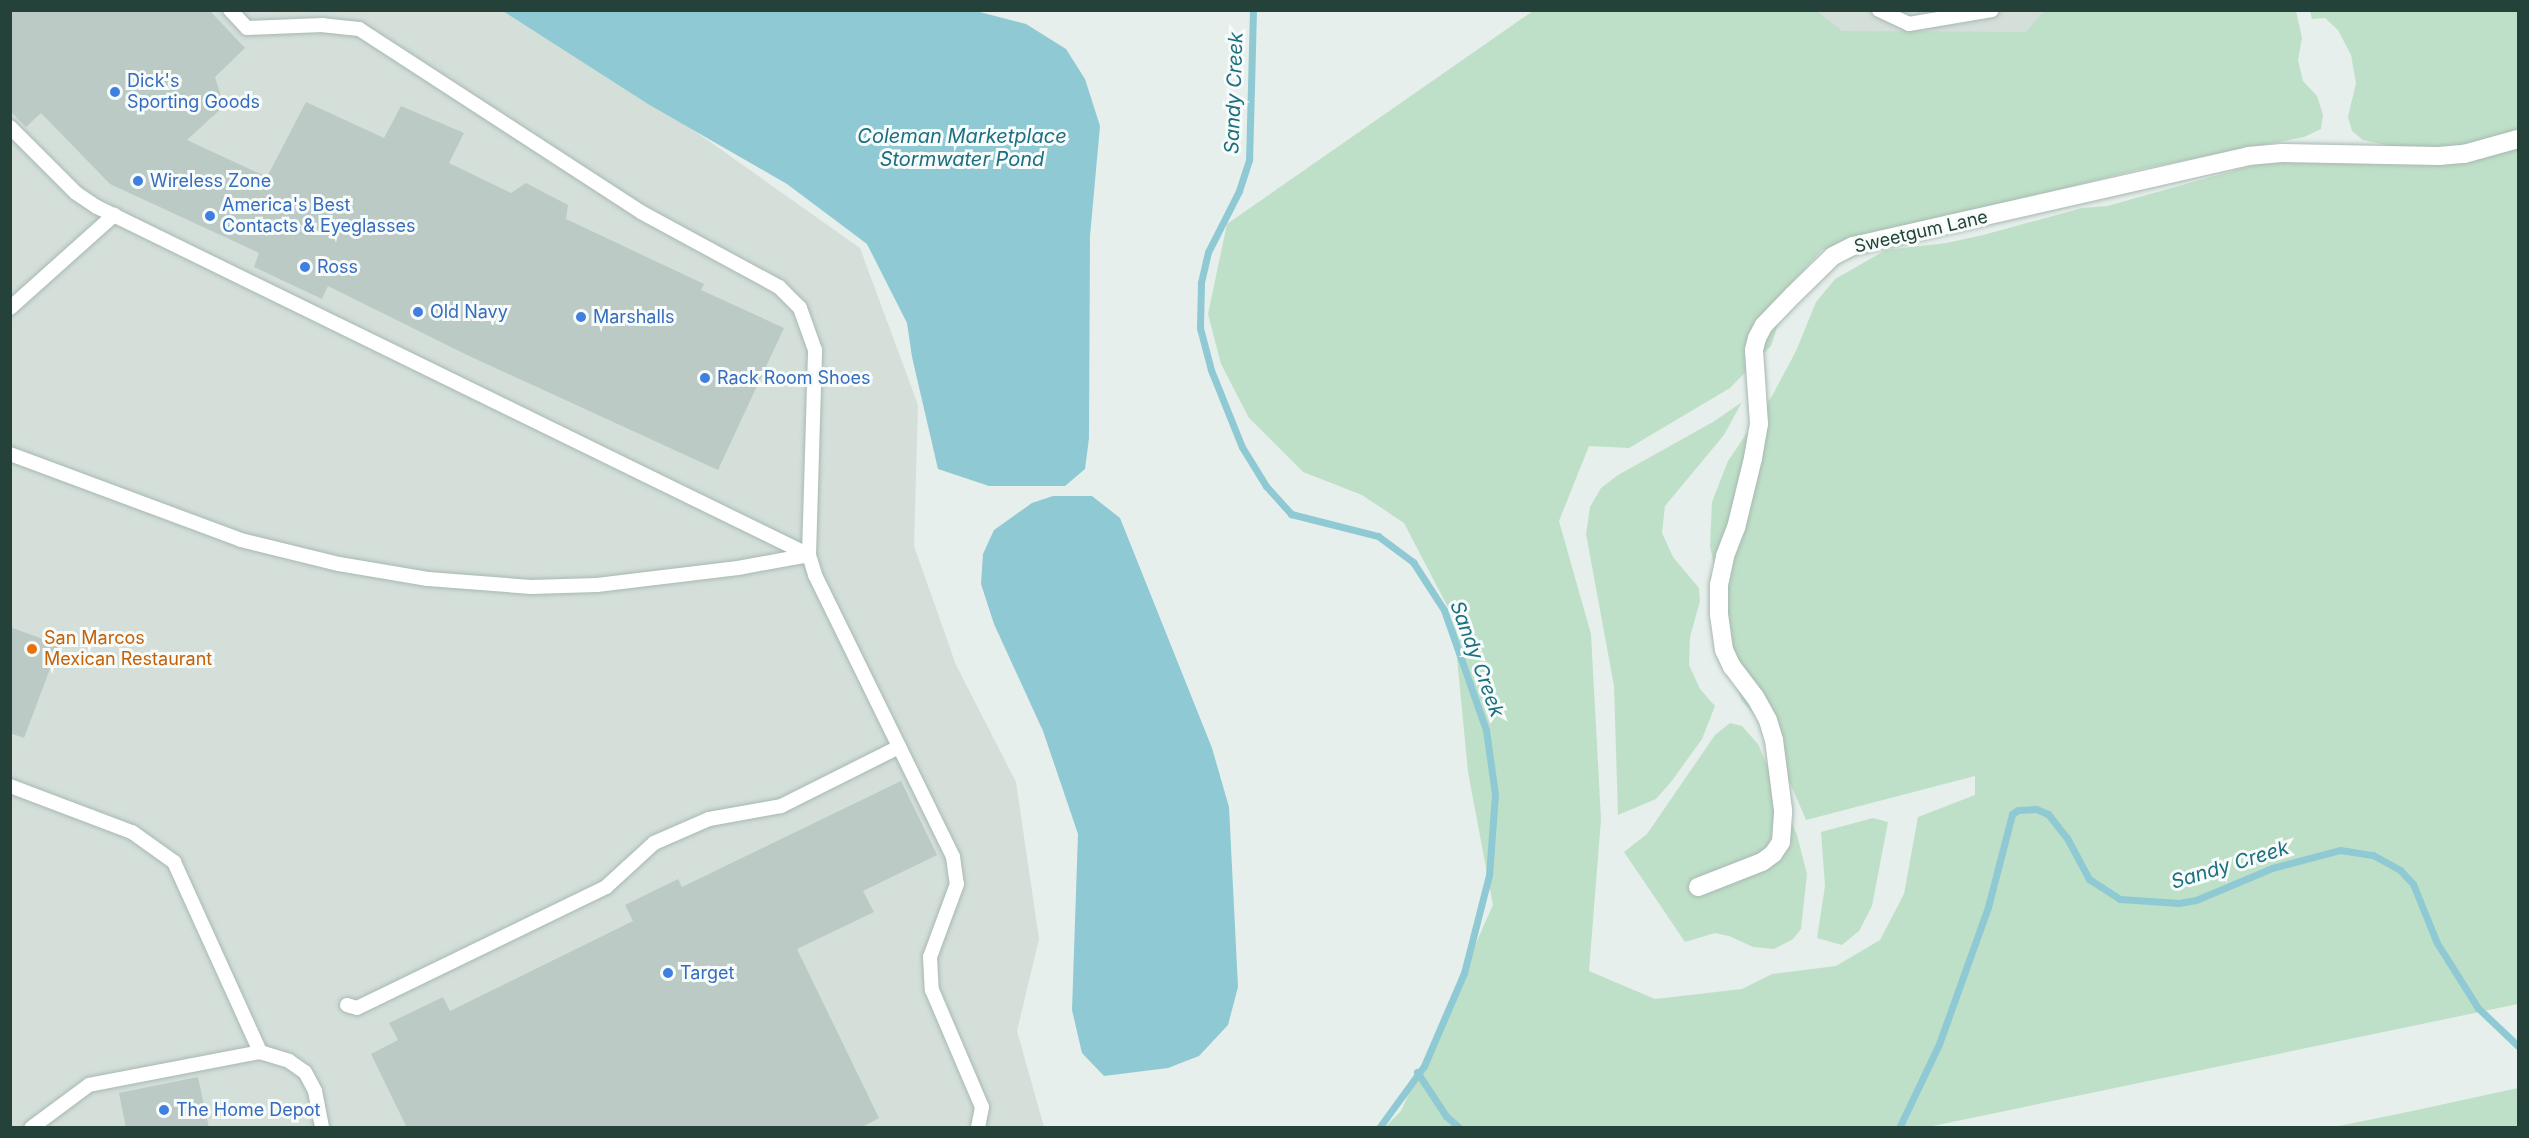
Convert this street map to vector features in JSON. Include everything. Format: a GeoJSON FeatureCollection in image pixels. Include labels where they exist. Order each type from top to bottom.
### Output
{"type":"FeatureCollection","features":[{"type":"Feature","properties":{"kind":"street","name":"Sweetgum Lane"},"geometry":{"type":"LineString","coordinates":[[1698,887],[1762,862],[1773,854],[1781,842],[1783,810],[1774,740],[1760,704],[1732,667],[1724,650],[1719,615],[1719,585],[1725,556],[1736,528],[1751,468],[1759,424],[1754,350],[1757,338],[1771,318],[1833,256],[1853,246],[2248,156],[2282,153],[2439,156],[2464,154],[2518,139]]}},
{"type":"Feature","properties":{"kind":"lane"},"geometry":{"type":"LineString","coordinates":[[230,10],[248,28],[322,25],[359,29],[641,212],[779,287],[800,308],[815,350],[809,555],[815,575],[953,857],[957,884],[930,957],[932,990],[982,1107],[978,1128]]}},
{"type":"Feature","properties":{"kind":"lane"},"geometry":{"type":"LineString","coordinates":[[1880,10],[1909,24],[1992,10]]}},
{"type":"Feature","properties":{"kind":"lane"},"geometry":{"type":"LineString","coordinates":[[10,128],[76,193],[114,215],[809,555]]}},
{"type":"Feature","properties":{"kind":"lane"},"geometry":{"type":"LineString","coordinates":[[10,308],[114,215]]}},
{"type":"Feature","properties":{"kind":"lane"},"geometry":{"type":"LineString","coordinates":[[10,454],[241,540],[339,564],[428,579],[531,587],[597,585],[738,568],[809,555]]}},
{"type":"Feature","properties":{"kind":"lane"},"geometry":{"type":"LineString","coordinates":[[347,1005],[357,1008],[606,887],[654,843],[709,819],[780,806],[899,747]]}},
{"type":"Feature","properties":{"kind":"lane"},"geometry":{"type":"LineString","coordinates":[[10,786],[132,832],[174,862],[260,1052]]}},
{"type":"Feature","properties":{"kind":"lane"},"geometry":{"type":"LineString","coordinates":[[31,1128],[89,1085],[260,1052],[289,1061],[305,1072],[315,1090],[322,1128]]}},
{"type":"Feature","properties":{"kind":"shaded area"},"geometry":{"type":"Polygon","coordinates":[[[10,11],[525,11],[860,248],[918,405],[914,546],[956,665],[1016,782],[1039,939],[1017,1031],[1044,1127],[11,1127],[10,11]]]}},
{"type":"Feature","properties":{"kind":"shaded area"},"geometry":{"type":"Polygon","coordinates":[[[1774,11],[2072,11],[2031,61],[1845,70],[1774,11]]]}},
{"type":"Feature","properties":{"kind":"green space"},"geometry":{"type":"Polygon","coordinates":[[[1816,10],[1842,31],[2026,32],[2044,11],[2296,11],[2302,38],[2298,60],[2303,81],[2317,96],[2323,115],[2321,129],[2304,137],[2136,170],[1822,250],[1792,282],[1771,346],[1730,388],[1629,448],[1589,446],[1559,521],[1591,634],[1601,819],[1589,971],[1655,999],[1742,989],[1772,974],[1836,966],[1880,940],[1904,894],[1918,817],[1975,795],[1975,776],[1806,820],[1767,729],[1742,701],[1730,673],[1723,609],[1710,546],[1712,502],[1728,461],[1772,396],[1796,351],[1816,302],[1835,279],[1886,250],[1946,243],[1983,235],[2082,208],[2107,206],[2265,162],[2518,148],[2518,1004],[1928,1127],[1385,1127],[1401,1111],[1493,905],[1468,772],[1453,617],[1404,523],[1362,495],[1303,472],[1249,418],[1221,364],[1208,314],[1227,224],[1533,11],[1816,10]]]}},
{"type":"Feature","properties":{"kind":"green space"},"geometry":{"type":"Polygon","coordinates":[[[2310,11],[2518,11],[2518,129],[2490,142],[2438,149],[2390,146],[2363,140],[2352,131],[2348,117],[2356,83],[2351,55],[2338,30],[2325,18],[2312,19],[2310,11]]]}},
{"type":"Feature","properties":{"kind":"green space"},"geometry":{"type":"Polygon","coordinates":[[[1742,402],[1724,435],[1665,506],[1662,533],[1673,557],[1699,588],[1700,601],[1690,637],[1689,665],[1700,689],[1715,706],[1702,739],[1656,799],[1618,815],[1614,686],[1586,534],[1590,507],[1601,488],[1618,475],[1713,422],[1742,402]]]}},
{"type":"Feature","properties":{"kind":"green space"},"geometry":{"type":"Polygon","coordinates":[[[1730,723],[1742,726],[1758,744],[1797,835],[1807,874],[1801,929],[1793,939],[1774,949],[1753,947],[1729,936],[1715,933],[1685,942],[1624,852],[1647,834],[1715,735],[1730,723]]]}},
{"type":"Feature","properties":{"kind":"green space"},"geometry":{"type":"Polygon","coordinates":[[[1873,818],[1888,822],[1872,906],[1859,931],[1842,945],[1817,938],[1825,886],[1821,832],[1873,818]]]}},
{"type":"Feature","properties":{"kind":"green space"},"geometry":{"type":"Polygon","coordinates":[[[2518,1088],[2518,1127],[2334,1127],[2417,1110],[2518,1088]]]}},
{"type":"Feature","properties":{"kind":"water","name":"Coleman Marketplace Stormwater Pond"},"geometry":{"type":"Polygon","coordinates":[[[503,11],[976,11],[1026,24],[1066,49],[1085,79],[1100,126],[1090,236],[1089,438],[1085,469],[1065,486],[989,486],[938,469],[912,357],[907,323],[867,244],[787,184],[648,104],[503,11]]]}},
{"type":"Feature","properties":{"kind":"water"},"geometry":{"type":"Polygon","coordinates":[[[1053,496],[1092,496],[1120,518],[1212,748],[1229,807],[1238,987],[1228,1025],[1199,1056],[1168,1068],[1104,1076],[1082,1053],[1072,1010],[1078,834],[1043,731],[994,624],[981,584],[983,554],[994,530],[1032,503],[1053,496]]]}},
{"type":"Feature","properties":{"kind":"building"},"geometry":{"type":"Polygon","coordinates":[[[10,10],[209,10],[245,48],[215,77],[224,106],[187,140],[267,177],[306,102],[384,138],[401,106],[464,133],[449,163],[511,193],[526,183],[568,205],[566,219],[704,284],[701,290],[784,328],[718,470],[467,355],[328,286],[322,299],[254,267],[259,253],[110,184],[41,113],[26,127],[10,111],[10,10]]]}},
{"type":"Feature","properties":{"kind":"building"},"geometry":{"type":"Polygon","coordinates":[[[10,627],[59,645],[24,738],[10,733],[10,627]]]}},
{"type":"Feature","properties":{"kind":"building","name":"Target"},"geometry":{"type":"Polygon","coordinates":[[[901,781],[937,855],[863,891],[874,912],[797,949],[879,1118],[860,1128],[407,1128],[371,1054],[398,1040],[389,1023],[443,997],[450,1011],[633,921],[625,905],[678,879],[682,887],[901,781]]]}},
{"type":"Feature","properties":{"kind":"building","name":"The Home Depot"},"geometry":{"type":"Polygon","coordinates":[[[198,1077],[209,1128],[126,1128],[119,1093],[198,1077]]]}},
{"type":"Feature","properties":{"kind":"waterway","name":"Sandy Creek"},"geometry":{"type":"LineString","coordinates":[[1253,10],[1249,160],[1239,191],[1208,252],[1201,283],[1200,328],[1211,370],[1242,447],[1266,486],[1291,514],[1378,536],[1413,562],[1444,610],[1486,730],[1495,794],[1489,875],[1464,973],[1424,1066],[1379,1128]]}},
{"type":"Feature","properties":{"kind":"waterway","name":"Sandy Creek"},"geometry":{"type":"LineString","coordinates":[[1899,1128],[1939,1044],[1988,907],[2012,814],[2018,810],[2036,809],[2048,814],[2067,838],[2089,879],[2120,899],[2179,903],[2196,900],[2272,868],[2340,850],[2373,855],[2400,870],[2413,884],[2437,943],[2478,1008],[2518,1046]]}},
{"type":"Feature","properties":{"kind":"waterway","name":"Sandy Creek"},"geometry":{"type":"LineString","coordinates":[[1417,1072],[1446,1116],[1460,1128]]}},
{"type":"Feature","properties":{"kind":"place","name":"Dick's Sporting Goods"},"geometry":{"type":"Point","coordinates":[115,92]}},
{"type":"Feature","properties":{"kind":"place","name":"Wireless Zone"},"geometry":{"type":"Point","coordinates":[138,181]}},
{"type":"Feature","properties":{"kind":"place","name":"America's Best Contacts & Eyeglasses"},"geometry":{"type":"Point","coordinates":[210,216]}},
{"type":"Feature","properties":{"kind":"place","name":"Ross"},"geometry":{"type":"Point","coordinates":[305,267]}},
{"type":"Feature","properties":{"kind":"place","name":"Old Navy"},"geometry":{"type":"Point","coordinates":[418,312]}},
{"type":"Feature","properties":{"kind":"place","name":"Marshalls"},"geometry":{"type":"Point","coordinates":[581,317]}},
{"type":"Feature","properties":{"kind":"place","name":"Rack Room Shoes"},"geometry":{"type":"Point","coordinates":[705,378]}},
{"type":"Feature","properties":{"kind":"place","name":"San Marcos Mexican Restaurant"},"geometry":{"type":"Point","coordinates":[32,649]}},
{"type":"Feature","properties":{"kind":"place","name":"Target"},"geometry":{"type":"Point","coordinates":[668,973]}},
{"type":"Feature","properties":{"kind":"place","name":"The Home Depot"},"geometry":{"type":"Point","coordinates":[164,1110]}}]}
